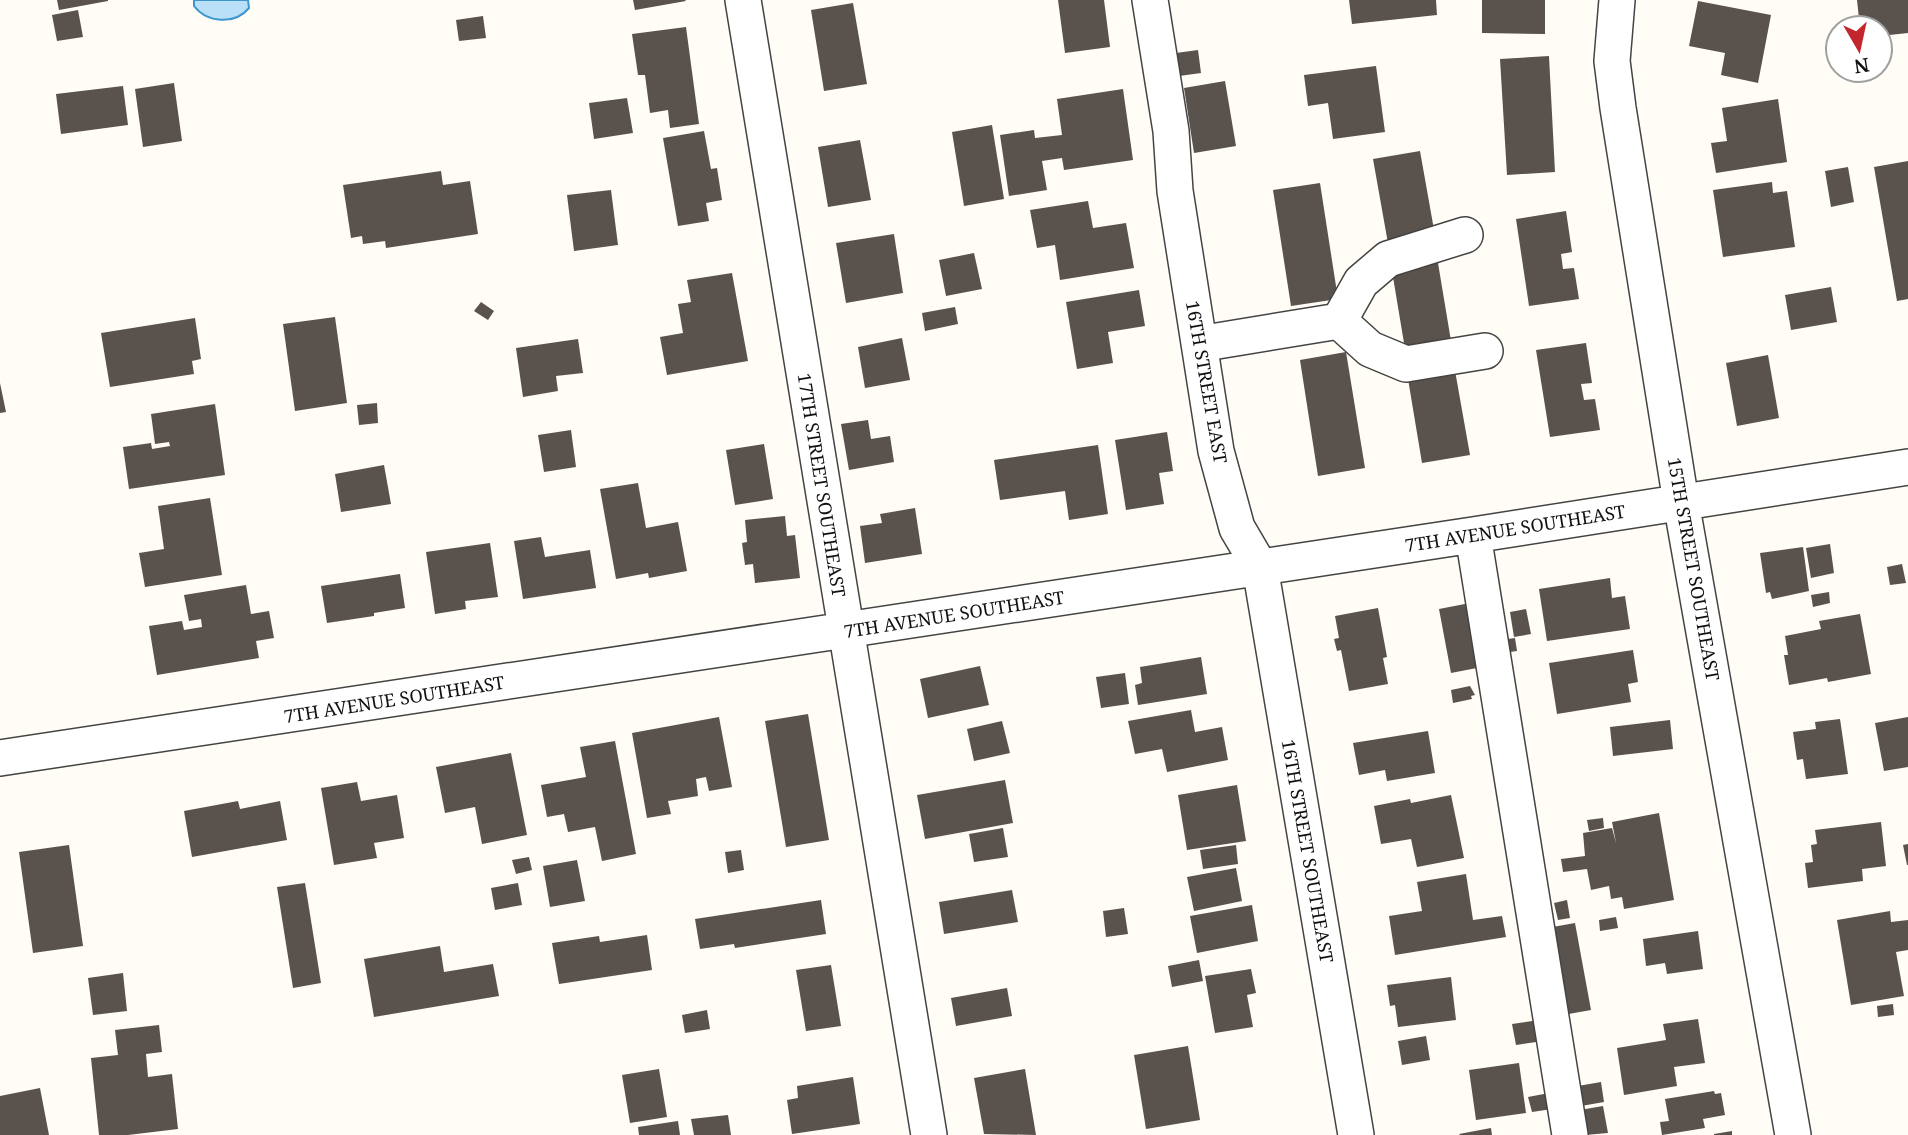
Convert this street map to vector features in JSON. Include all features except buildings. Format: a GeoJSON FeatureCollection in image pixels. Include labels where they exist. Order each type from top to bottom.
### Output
{"type":"FeatureCollection","features":[{"type":"Feature","properties":{"kind":"street","name":"17TH STREET SOUTHEAST"},"geometry":{"type":"LineString","coordinates":[[743,0],[929,1135]]}},
{"type":"Feature","properties":{"kind":"street","name":"16TH STREET EAST"},"geometry":{"type":"LineString","coordinates":[[1150,0],[1171,131],[1175,191],[1216,451],[1237,528],[1260,567]]}},
{"type":"Feature","properties":{"kind":"street","name":"15TH STREET SOUTHEAST"},"geometry":{"type":"LineString","coordinates":[[1617,0],[1612,61],[1618,108],[1681,502],[1793,1135]]}},
{"type":"Feature","properties":{"kind":"street"},"geometry":{"type":"LineString","coordinates":[[1339,321],[1361,282],[1388,259],[1465,236]]}},
{"type":"Feature","properties":{"kind":"street"},"geometry":{"type":"LineString","coordinates":[[1199,344],[1339,321]]}},
{"type":"Feature","properties":{"kind":"street"},"geometry":{"type":"LineString","coordinates":[[1339,321],[1370,349],[1406,364],[1485,351]]}},
{"type":"Feature","properties":{"kind":"street","name":"7TH AVENUE SOUTHEAST"},"geometry":{"type":"LineString","coordinates":[[0,758],[1681,502],[1907,475]]}},
{"type":"Feature","properties":{"kind":"street"},"geometry":{"type":"LineString","coordinates":[[1473,535],[1570,1135]]}},
{"type":"Feature","properties":{"kind":"street","name":"16TH STREET SOUTHEAST"},"geometry":{"type":"LineString","coordinates":[[1260,567],[1356,1135]]}},
{"type":"Feature","properties":{"kind":"water"},"geometry":{"type":"Polygon","coordinates":[[[194,0],[248,0],[249,8],[236,17],[213,19],[194,6],[194,0]]]}}]}
